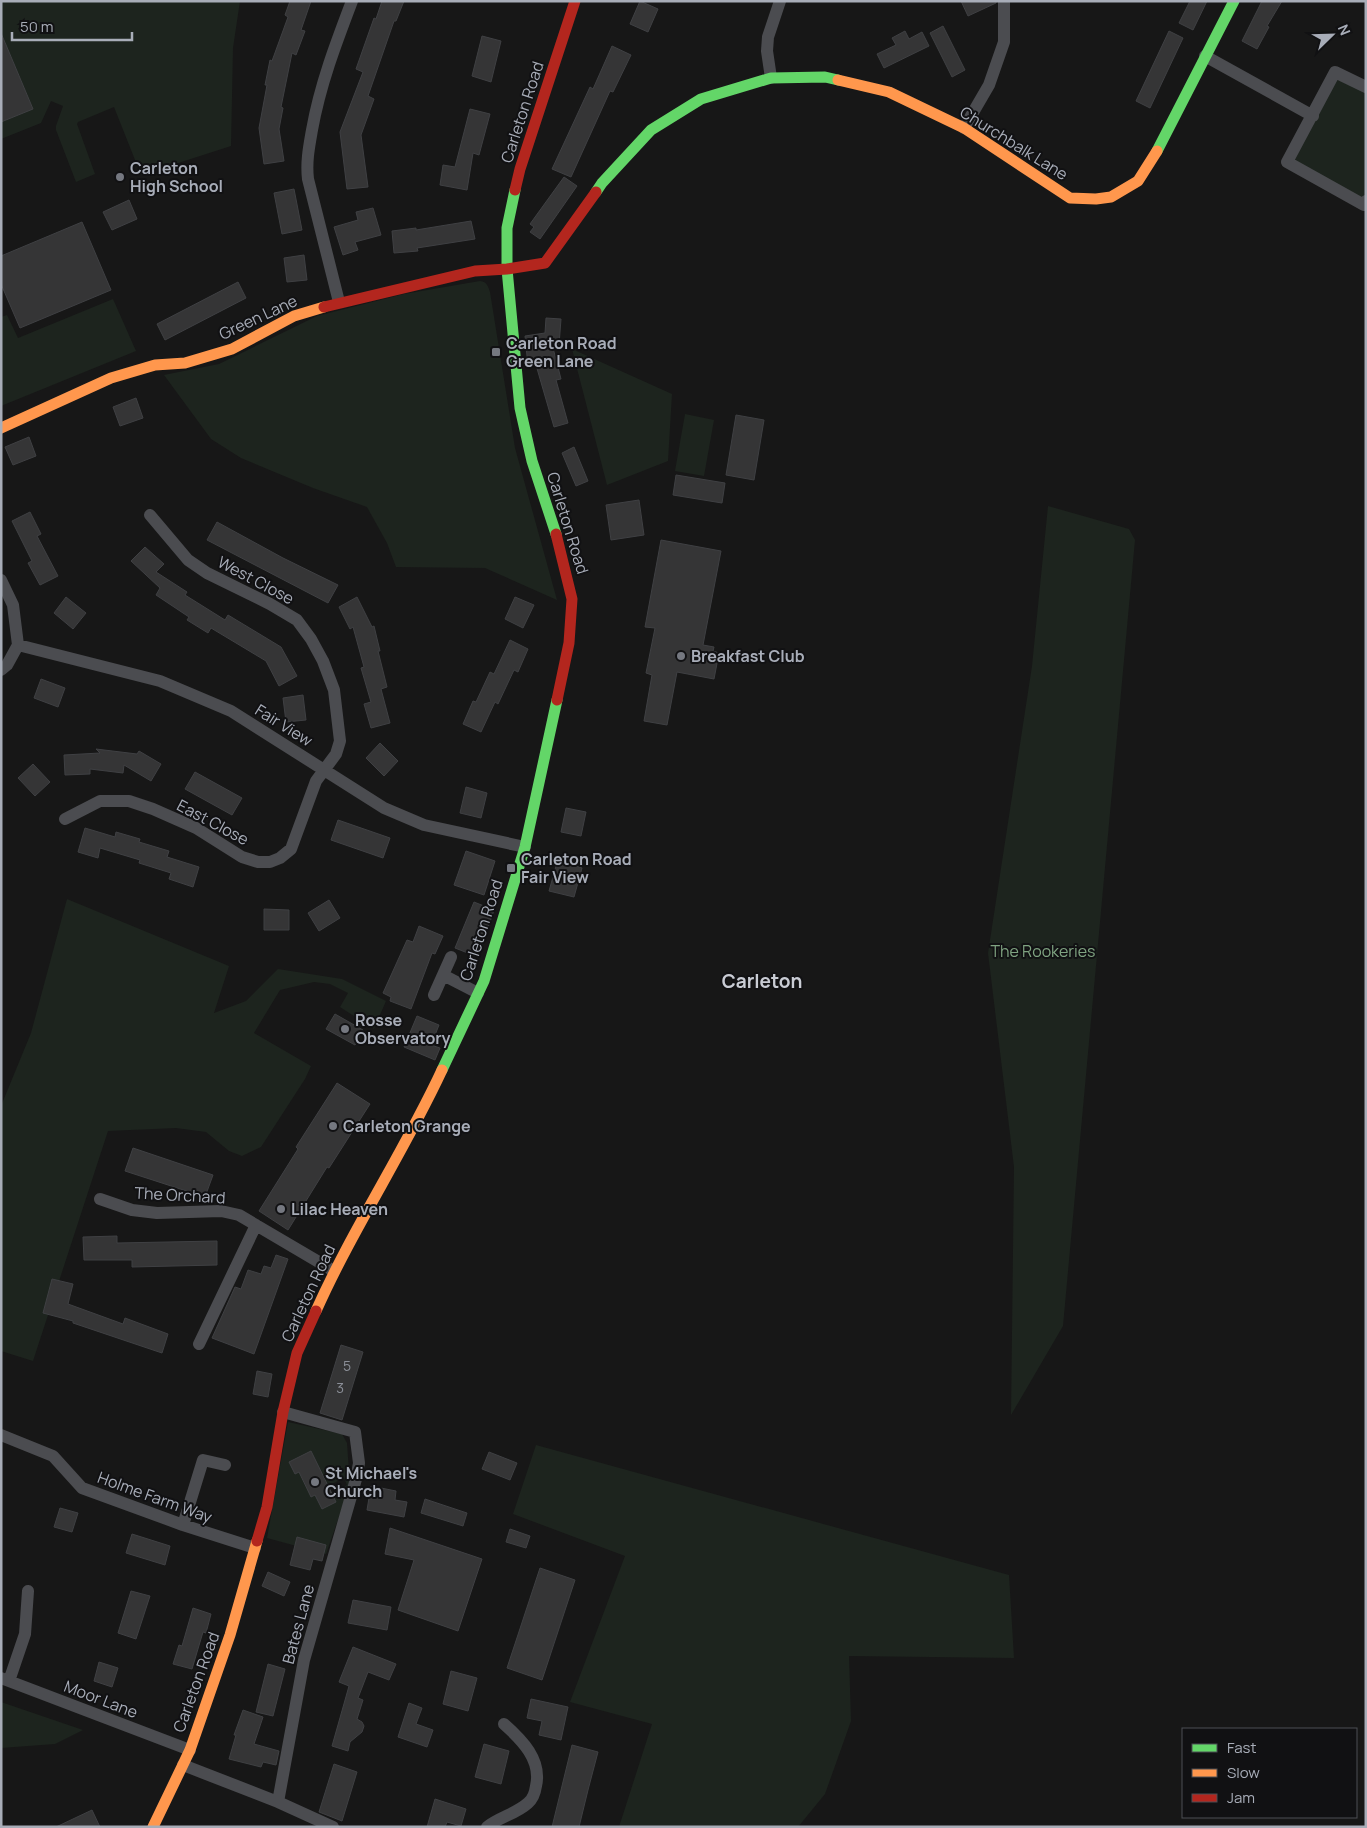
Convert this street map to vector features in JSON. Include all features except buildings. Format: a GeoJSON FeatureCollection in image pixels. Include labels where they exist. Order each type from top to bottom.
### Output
{"type":"FeatureCollection","features":[{"type":"Feature","properties":{"kind":"street"},"geometry":{"type":"LineString","coordinates":[[339,302],[308,179],[306,162],[319,96],[332,52],[352,1]]}},
{"type":"Feature","properties":{"kind":"street","name":"Carleton Road"},"geometry":{"type":"LineString","coordinates":[[153,1827],[190,1750],[230,1635],[267,1507],[283,1412],[297,1352],[334,1271],[426,1105],[484,981],[525,847],[569,643],[572,599],[561,548],[532,461],[520,408],[507,269],[507,228],[520,170],[575,1]]}},
{"type":"Feature","properties":{"kind":"street"},"geometry":{"type":"LineString","coordinates":[[771,78],[767,51],[768,37],[780,1]]}},
{"type":"Feature","properties":{"kind":"street"},"geometry":{"type":"LineString","coordinates":[[964,128],[989,85],[1004,42],[1004,1]]}},
{"type":"Feature","properties":{"kind":"street","name":"Churchbalk Lane"},"geometry":{"type":"LineString","coordinates":[[507,269],[544,263],[555,251],[602,183],[651,130],[700,99],[771,78],[825,77],[889,92],[964,128],[1070,198],[1096,199],[1111,196],[1138,181],[1155,154],[1234,1]]}},
{"type":"Feature","properties":{"kind":"street"},"geometry":{"type":"LineString","coordinates":[[1205,56],[1313,116]]}},
{"type":"Feature","properties":{"kind":"street"},"geometry":{"type":"LineString","coordinates":[[1366,87],[1335,72],[1288,162],[1364,204],[1366,201]]}},
{"type":"Feature","properties":{"kind":"street","name":"Green Lane"},"geometry":{"type":"LineString","coordinates":[[1,428],[111,378],[155,365],[185,363],[232,349],[294,316],[339,302],[475,271],[507,269]]}},
{"type":"Feature","properties":{"kind":"street","name":"West Close"},"geometry":{"type":"LineString","coordinates":[[150,515],[188,560],[207,573],[270,604],[297,620],[311,639],[324,661],[334,690],[340,741],[336,754],[325,770]]}},
{"type":"Feature","properties":{"kind":"street"},"geometry":{"type":"LineString","coordinates":[[1,580],[13,606],[18,645],[7,665],[1,670]]}},
{"type":"Feature","properties":{"kind":"street","name":"Fair View"},"geometry":{"type":"LineString","coordinates":[[18,645],[160,682],[231,711],[384,808],[424,824],[525,847]]}},
{"type":"Feature","properties":{"kind":"street","name":"East Close"},"geometry":{"type":"LineString","coordinates":[[65,819],[100,801],[128,801],[153,809],[196,828],[242,857],[258,862],[270,862],[280,858],[291,849],[316,781],[325,770]]}},
{"type":"Feature","properties":{"kind":"street"},"geometry":{"type":"LineString","coordinates":[[434,995],[451,957]]}},
{"type":"Feature","properties":{"kind":"street"},"geometry":{"type":"LineString","coordinates":[[443,974],[478,993]]}},
{"type":"Feature","properties":{"kind":"street","name":"The Orchard"},"geometry":{"type":"LineString","coordinates":[[100,1199],[132,1210],[157,1213],[221,1211],[239,1216],[334,1271]]}},
{"type":"Feature","properties":{"kind":"street"},"geometry":{"type":"LineString","coordinates":[[199,1344],[256,1225]]}},
{"type":"Feature","properties":{"kind":"street","name":"Bates Lane"},"geometry":{"type":"LineString","coordinates":[[278,1802],[304,1660],[359,1463],[355,1432],[283,1412]]}},
{"type":"Feature","properties":{"kind":"street","name":"Holme Farm Way"},"geometry":{"type":"LineString","coordinates":[[1,1435],[53,1456],[82,1488],[184,1525],[255,1548]]}},
{"type":"Feature","properties":{"kind":"street"},"geometry":{"type":"LineString","coordinates":[[184,1525],[203,1460],[226,1465]]}},
{"type":"Feature","properties":{"kind":"street"},"geometry":{"type":"LineString","coordinates":[[5,1679],[25,1634],[28,1591]]}},
{"type":"Feature","properties":{"kind":"street","name":"Moor Lane"},"geometry":{"type":"LineString","coordinates":[[5,1679],[190,1750]]}},
{"type":"Feature","properties":{"kind":"street"},"geometry":{"type":"LineString","coordinates":[[487,1827],[497,1819],[527,1804],[534,1795],[538,1780],[537,1765],[522,1739],[504,1724]]}},
{"type":"Feature","properties":{"kind":"street"},"geometry":{"type":"LineString","coordinates":[[183,1765],[278,1802],[333,1827]]}},
{"type":"Feature","properties":{"kind":"green space"},"geometry":{"type":"Polygon","coordinates":[[[1,1],[240,1],[233,48],[231,146],[141,175],[114,107],[78,122],[77,124],[95,174],[76,182],[56,130],[63,106],[51,101],[41,123],[1,139],[1,122],[33,109],[1,33],[1,1]]]}},
{"type":"Feature","properties":{"kind":"green space"},"geometry":{"type":"Polygon","coordinates":[[[1335,72],[1366,87],[1366,201],[1287,162],[1335,72]]]}},
{"type":"Feature","properties":{"kind":"green space"},"geometry":{"type":"Polygon","coordinates":[[[480,281],[486,283],[490,292],[515,448],[557,600],[485,568],[396,567],[387,543],[367,507],[313,488],[241,458],[211,439],[164,375],[219,364],[317,316],[404,294],[480,281]]]}},
{"type":"Feature","properties":{"kind":"green space"},"geometry":{"type":"Polygon","coordinates":[[[113,299],[136,351],[1,406],[1,317],[7,315],[18,338],[113,299]]]}},
{"type":"Feature","properties":{"kind":"green space"},"geometry":{"type":"Polygon","coordinates":[[[572,349],[672,394],[668,461],[607,485],[572,349]]]}},
{"type":"Feature","properties":{"kind":"green space"},"geometry":{"type":"Polygon","coordinates":[[[685,414],[714,420],[704,476],[675,471],[685,414]]]}},
{"type":"Feature","properties":{"kind":"green space","name":"The Rookeries"},"geometry":{"type":"Polygon","coordinates":[[[1048,506],[1129,529],[1135,540],[1063,1326],[1011,1415],[1014,1167],[988,953],[1032,666],[1048,506]]]}},
{"type":"Feature","properties":{"kind":"green space"},"geometry":{"type":"Polygon","coordinates":[[[67,899],[229,966],[214,1013],[246,1001],[278,969],[342,979],[386,1001],[374,1029],[340,1007],[348,993],[330,984],[314,982],[280,990],[254,1033],[311,1066],[305,1079],[261,1147],[242,1156],[229,1151],[206,1132],[176,1128],[108,1131],[33,1361],[1,1351],[1,1106],[31,1033],[67,899]]]}},
{"type":"Feature","properties":{"kind":"green space"},"geometry":{"type":"Polygon","coordinates":[[[288,1422],[342,1434],[347,1443],[350,1485],[326,1554],[267,1538],[288,1422]],[[311,1451],[289,1462],[295,1474],[299,1472],[311,1497],[315,1495],[322,1509],[336,1502],[333,1496],[343,1491],[342,1488],[347,1485],[344,1478],[328,1486],[311,1451]]]}},
{"type":"Feature","properties":{"kind":"green space"},"geometry":{"type":"Polygon","coordinates":[[[536,1445],[1009,1575],[1014,1658],[849,1656],[851,1721],[825,1794],[798,1827],[619,1827],[652,1724],[570,1702],[625,1556],[513,1514],[536,1445]]]}},
{"type":"Feature","properties":{"kind":"green space"},"geometry":{"type":"Polygon","coordinates":[[[1,1702],[83,1730],[55,1744],[1,1748],[1,1702]]]}},
{"type":"Feature","properties":{"kind":"traffic: fast"},"geometry":{"type":"LineString","coordinates":[[1157,151],[1234,1]]}},
{"type":"Feature","properties":{"kind":"traffic: fast"},"geometry":{"type":"LineString","coordinates":[[596,192],[651,130],[701,99],[771,78],[825,77],[838,80]]}},
{"type":"Feature","properties":{"kind":"traffic: fast"},"geometry":{"type":"LineString","coordinates":[[515,190],[507,228],[507,269],[520,408],[532,461],[556,534]]}},
{"type":"Feature","properties":{"kind":"traffic: fast"},"geometry":{"type":"LineString","coordinates":[[442,1070],[484,981],[525,847],[557,700]]}},
{"type":"Feature","properties":{"kind":"traffic: slow"},"geometry":{"type":"LineString","coordinates":[[838,80],[889,92],[964,128],[1070,198],[1096,199],[1111,197],[1138,181],[1157,151]]}},
{"type":"Feature","properties":{"kind":"traffic: slow"},"geometry":{"type":"LineString","coordinates":[[1,428],[111,378],[155,365],[185,363],[232,349],[294,316],[324,307]]}},
{"type":"Feature","properties":{"kind":"traffic: slow"},"geometry":{"type":"LineString","coordinates":[[316,1311],[330,1280],[442,1070]]}},
{"type":"Feature","properties":{"kind":"traffic: slow"},"geometry":{"type":"LineString","coordinates":[[153,1827],[190,1750],[230,1635],[257,1541]]}},
{"type":"Feature","properties":{"kind":"traffic: jam"},"geometry":{"type":"LineString","coordinates":[[515,190],[520,169],[575,1]]}},
{"type":"Feature","properties":{"kind":"traffic: jam"},"geometry":{"type":"LineString","coordinates":[[324,307],[475,271],[507,269],[545,263],[596,192]]}},
{"type":"Feature","properties":{"kind":"traffic: jam"},"geometry":{"type":"LineString","coordinates":[[556,534],[572,599],[569,643],[557,700]]}},
{"type":"Feature","properties":{"kind":"traffic: jam"},"geometry":{"type":"LineString","coordinates":[[257,1541],[267,1507],[283,1412],[297,1353],[316,1311]]}},
{"type":"Feature","properties":{"kind":"place","name":"Carleton High School"},"geometry":{"type":"Point","coordinates":[120,177]}},
{"type":"Feature","properties":{"kind":"place","name":"Carleton Road Green Lane"},"geometry":{"type":"Point","coordinates":[496,352]}},
{"type":"Feature","properties":{"kind":"place","name":"Breakfast Club"},"geometry":{"type":"Point","coordinates":[681,656]}},
{"type":"Feature","properties":{"kind":"place","name":"Carleton Road Fair View"},"geometry":{"type":"Point","coordinates":[511,868]}},
{"type":"Feature","properties":{"kind":"place","name":"Rosse Observatory"},"geometry":{"type":"Point","coordinates":[345,1029]}},
{"type":"Feature","properties":{"kind":"place","name":"Carleton Grange"},"geometry":{"type":"Point","coordinates":[333,1126]}},
{"type":"Feature","properties":{"kind":"place","name":"Lilac Heaven"},"geometry":{"type":"Point","coordinates":[281,1209]}},
{"type":"Feature","properties":{"kind":"place","name":"St Michael's Church"},"geometry":{"type":"Point","coordinates":[315,1482]}},
{"type":"Feature","properties":{"kind":"district","name":"Carleton"},"geometry":{"type":"Point","coordinates":[762,981]}}]}
